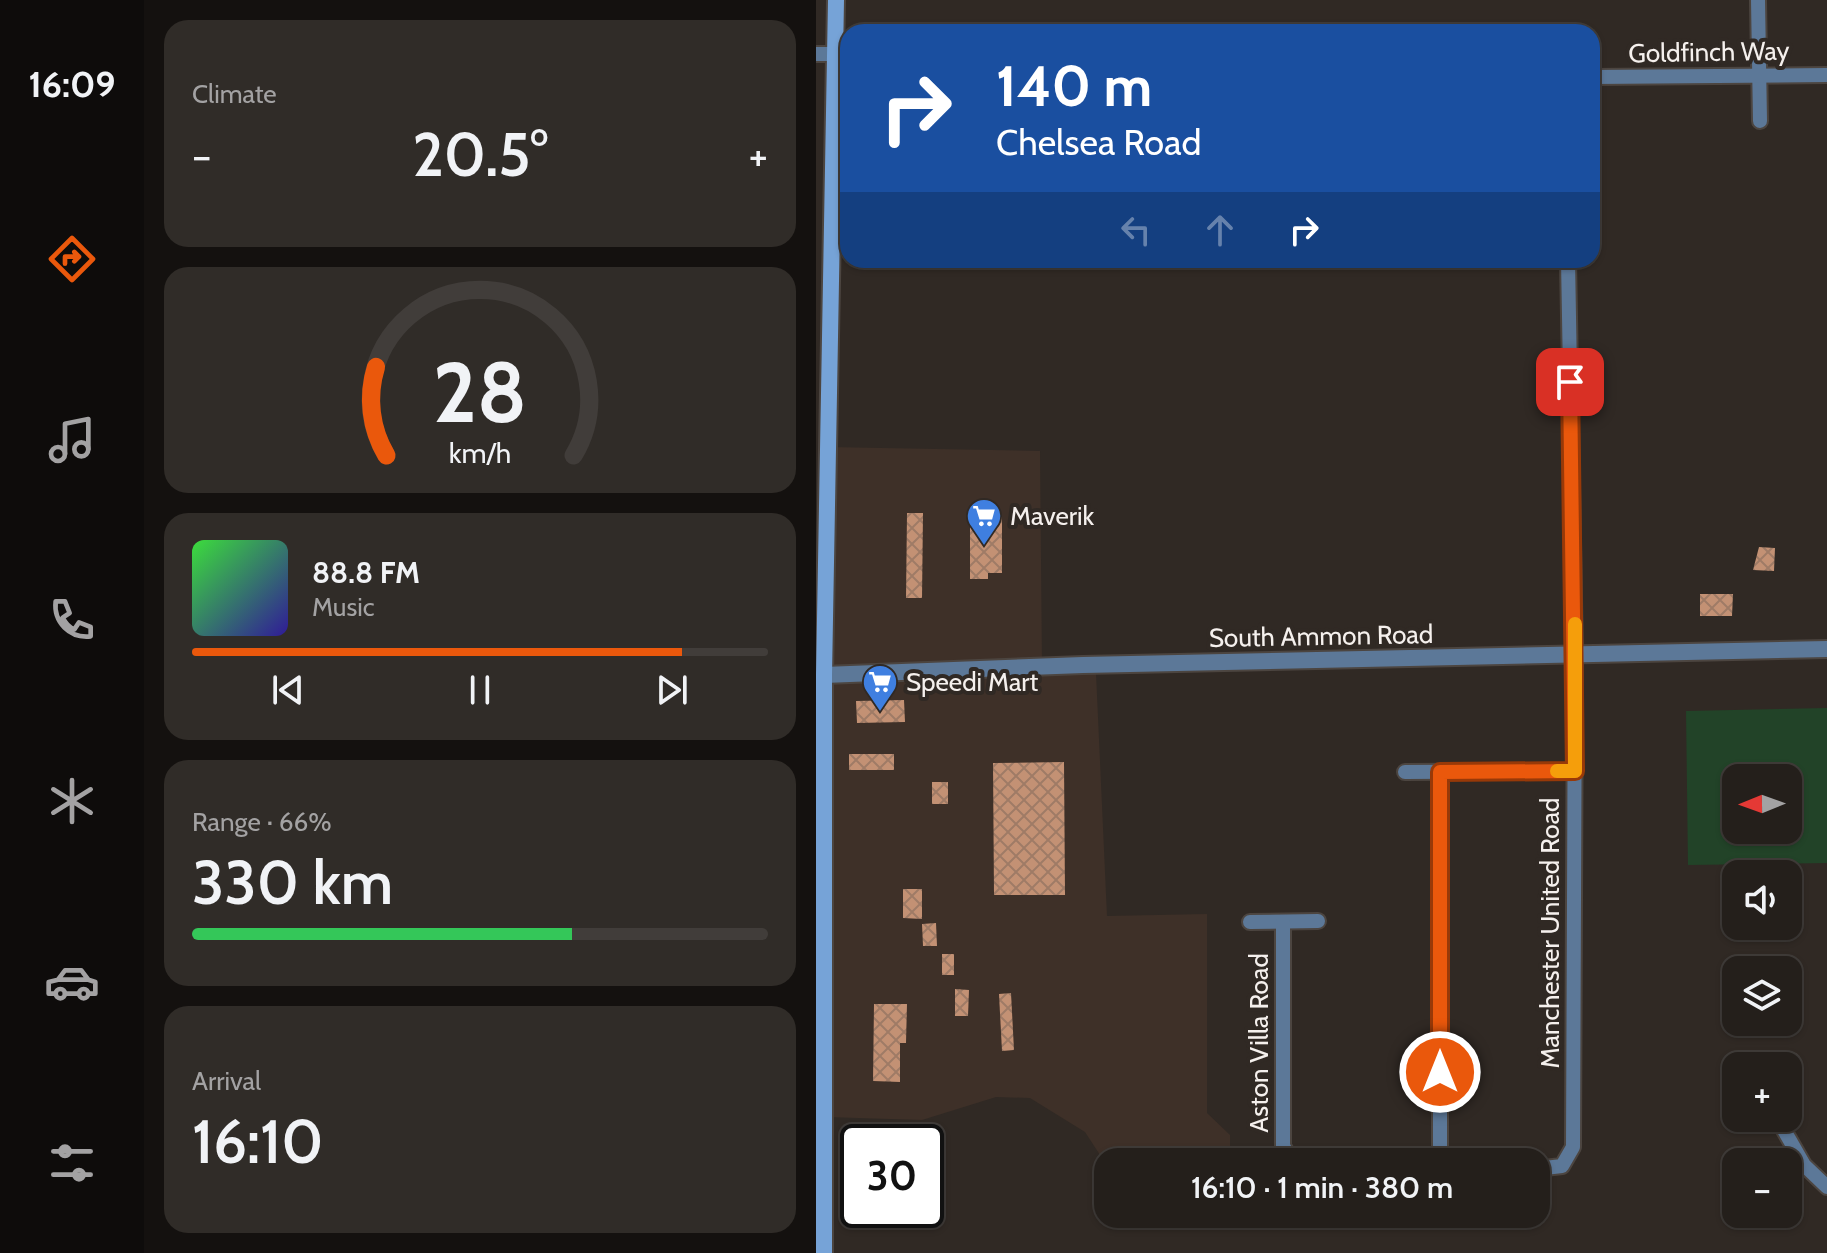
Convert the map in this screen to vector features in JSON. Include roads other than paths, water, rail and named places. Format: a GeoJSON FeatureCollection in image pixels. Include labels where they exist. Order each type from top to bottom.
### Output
{"type":"FeatureCollection","features":[{"type":"Feature","properties":{"kind":"main road"},"geometry":{"type":"LineString","coordinates":[[824,1253],[820,675],[836,0]]}},
{"type":"Feature","properties":{"kind":"street"},"geometry":{"type":"LineString","coordinates":[[1758,0],[1760,121]]}},
{"type":"Feature","properties":{"kind":"street"},"geometry":{"type":"LineString","coordinates":[[816,54],[835,54]]}},
{"type":"Feature","properties":{"kind":"street","name":"Goldfinch Way"},"geometry":{"type":"LineString","coordinates":[[1600,77],[1827,75]]}},
{"type":"Feature","properties":{"kind":"street","name":"Manchester United Road"},"geometry":{"type":"LineString","coordinates":[[1550,1169],[1566,1162],[1573,1147],[1575,655],[1568,268]]}},
{"type":"Feature","properties":{"kind":"street","name":"South Ammon Road"},"geometry":{"type":"LineString","coordinates":[[820,675],[1083,665],[1827,649]]}},
{"type":"Feature","properties":{"kind":"street"},"geometry":{"type":"LineString","coordinates":[[1405,772],[1575,771]]}},
{"type":"Feature","properties":{"kind":"street"},"geometry":{"type":"LineString","coordinates":[[1440,772],[1440,1148]]}},
{"type":"Feature","properties":{"kind":"street"},"geometry":{"type":"LineString","coordinates":[[1250,922],[1318,921]]}},
{"type":"Feature","properties":{"kind":"street","name":"Aston Villa Road"},"geometry":{"type":"LineString","coordinates":[[1283,922],[1284,1148]]}},
{"type":"Feature","properties":{"kind":"street"},"geometry":{"type":"LineString","coordinates":[[1785,1132],[1804,1165],[1827,1187]]}},
{"type":"Feature","properties":{"kind":"place","name":"Maverik"},"geometry":{"type":"Point","coordinates":[984,547]}},
{"type":"Feature","properties":{"kind":"place","name":"Speedi Mart"},"geometry":{"type":"Point","coordinates":[880,713]}}]}
